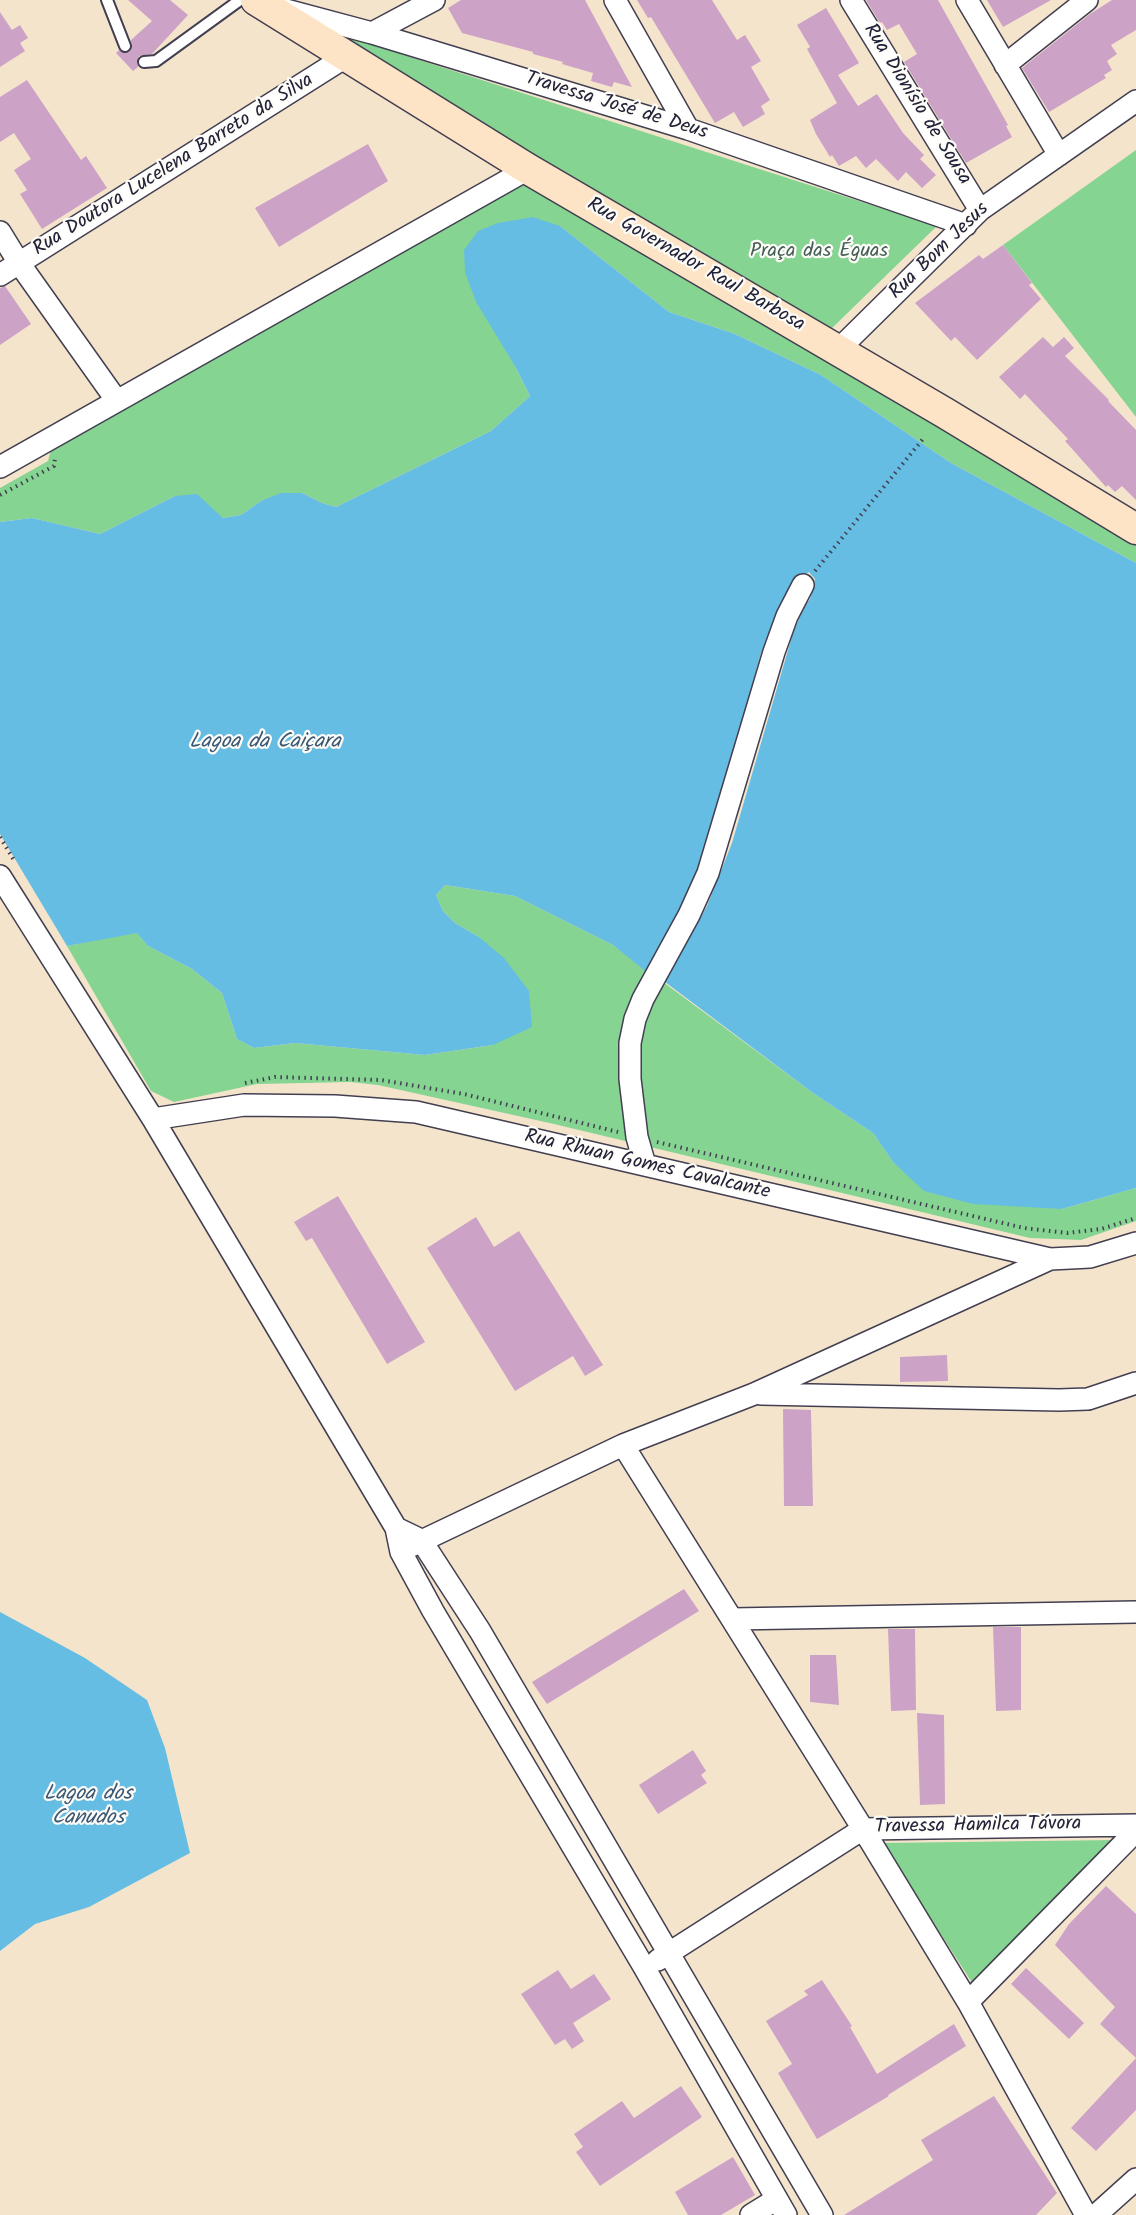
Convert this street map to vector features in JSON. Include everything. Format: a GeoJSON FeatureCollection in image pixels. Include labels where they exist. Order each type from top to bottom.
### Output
{"type":"FeatureCollection","features":[{"type":"Feature","properties":{"kind":"street"},"geometry":{"type":"LineString","coordinates":[[372,33],[434,0]]}},
{"type":"Feature","properties":{"kind":"street"},"geometry":{"type":"LineString","coordinates":[[615,0],[688,129]]}},
{"type":"Feature","properties":{"kind":"street","name":"Rua Dionísio de Sousa"},"geometry":{"type":"LineString","coordinates":[[851,0],[973,218]]}},
{"type":"Feature","properties":{"kind":"street"},"geometry":{"type":"LineString","coordinates":[[968,0],[1059,155]]}},
{"type":"Feature","properties":{"kind":"street"},"geometry":{"type":"LineString","coordinates":[[1005,65],[1087,0]]}},
{"type":"Feature","properties":{"kind":"street","name":"Travessa José de Deus"},"geometry":{"type":"LineString","coordinates":[[252,1],[372,33],[973,218]]}},
{"type":"Feature","properties":{"kind":"street","name":"Rua Governador Raul Barbosa"},"geometry":{"type":"LineString","coordinates":[[252,1],[347,56],[528,169],[838,350],[1136,529]]}},
{"type":"Feature","properties":{"kind":"street","name":"Rua Doutora Lucelena Barreto da Silva"},"geometry":{"type":"LineString","coordinates":[[0,276],[347,56]]}},
{"type":"Feature","properties":{"kind":"street","name":"Rua Bom Jesus"},"geometry":{"type":"LineString","coordinates":[[838,350],[973,218],[1136,100]]}},
{"type":"Feature","properties":{"kind":"street"},"geometry":{"type":"LineString","coordinates":[[0,467],[528,169]]}},
{"type":"Feature","properties":{"kind":"street"},"geometry":{"type":"LineString","coordinates":[[0,232],[19,263],[117,400]]}},
{"type":"Feature","properties":{"kind":"street"},"geometry":{"type":"LineString","coordinates":[[645,1165],[637,1137],[630,1078],[630,1043],[634,1019],[689,915],[708,873],[774,652],[787,616],[803,585]]}},
{"type":"Feature","properties":{"kind":"street"},"geometry":{"type":"LineString","coordinates":[[0,876],[153,1119],[396,1528],[401,1552],[450,1639],[644,1967],[782,2207],[751,2215]]}},
{"type":"Feature","properties":{"kind":"street","name":"Rua Rhuan Gomes Cavalcante"},"geometry":{"type":"LineString","coordinates":[[153,1119],[244,1105],[335,1106],[416,1112],[1050,1258],[1090,1257],[1136,1243]]}},
{"type":"Feature","properties":{"kind":"street"},"geometry":{"type":"LineString","coordinates":[[401,1552],[421,1540],[623,1445],[754,1394],[1050,1258]]}},
{"type":"Feature","properties":{"kind":"street"},"geometry":{"type":"LineString","coordinates":[[754,1394],[1059,1400],[1088,1399],[1136,1383]]}},
{"type":"Feature","properties":{"kind":"street"},"geometry":{"type":"LineString","coordinates":[[623,1445],[863,1829],[968,2002],[1086,2215]]}},
{"type":"Feature","properties":{"kind":"street"},"geometry":{"type":"LineString","coordinates":[[396,1528],[421,1540],[480,1631],[822,2215]]}},
{"type":"Feature","properties":{"kind":"street"},"geometry":{"type":"LineString","coordinates":[[732,1619],[1136,1612]]}},
{"type":"Feature","properties":{"kind":"street","name":"Travessa Hamilca Távora"},"geometry":{"type":"LineString","coordinates":[[644,1967],[670,1953],[863,1829],[1136,1825]]}},
{"type":"Feature","properties":{"kind":"street"},"geometry":{"type":"LineString","coordinates":[[968,2002],[1136,1831]]}},
{"type":"Feature","properties":{"kind":"street"},"geometry":{"type":"LineString","coordinates":[[1096,2215],[1136,2179]]}},
{"type":"Feature","properties":{"kind":"lane"},"geometry":{"type":"LineString","coordinates":[[107,0],[125,46]]}},
{"type":"Feature","properties":{"kind":"lane"},"geometry":{"type":"LineString","coordinates":[[144,62],[156,62],[252,1]]}},
{"type":"Feature","properties":{"kind":"path"},"geometry":{"type":"LineString","coordinates":[[803,585],[923,440]]}},
{"type":"Feature","properties":{"kind":"path"},"geometry":{"type":"LineString","coordinates":[[0,495],[54,466],[56,457]]}},
{"type":"Feature","properties":{"kind":"green space","name":"Praça das Éguas"},"geometry":{"type":"Polygon","coordinates":[[[326,30],[937,226],[829,331],[326,30]]]}},
{"type":"Feature","properties":{"kind":"green space"},"geometry":{"type":"Polygon","coordinates":[[[1136,150],[1136,417],[1003,245],[1136,150]]]}},
{"type":"Feature","properties":{"kind":"green space"},"geometry":{"type":"Polygon","coordinates":[[[527,182],[1136,537],[1136,563],[951,463],[821,375],[735,334],[669,312],[560,226],[515,366],[530,396],[491,431],[336,507],[302,493],[261,501],[241,515],[223,518],[212,510],[175,496],[100,534],[32,518],[0,522],[0,488],[48,461],[53,441],[513,183],[527,182]]]}},
{"type":"Feature","properties":{"kind":"green space"},"geometry":{"type":"Polygon","coordinates":[[[445,885],[515,896],[613,945],[813,1093],[873,1133],[893,1162],[1062,1209],[1136,1188],[1136,1221],[1081,1240],[1030,1238],[554,1124],[378,1085],[350,1082],[257,1084],[174,1102],[151,1091],[67,946],[137,932],[148,946],[192,969],[222,993],[237,1039],[254,1048],[295,1043],[425,1055],[493,1045],[479,937],[455,923],[443,911],[436,895],[445,885]]]}},
{"type":"Feature","properties":{"kind":"green space"},"geometry":{"type":"Polygon","coordinates":[[[1115,1840],[973,1984],[882,1843],[1115,1840]]]}},
{"type":"Feature","properties":{"kind":"water","name":"Lagoa da Caiçara"},"geometry":{"type":"Polygon","coordinates":[[[533,217],[560,226],[669,312],[735,334],[821,375],[951,463],[1136,563],[1136,1188],[1062,1209],[973,1204],[924,1191],[893,1162],[873,1133],[813,1093],[665,982],[707,906],[732,843],[793,633],[810,599],[815,579],[809,572],[795,581],[761,653],[700,869],[649,974],[613,945],[515,896],[445,885],[436,895],[443,911],[455,923],[479,937],[504,958],[529,991],[532,1027],[493,1045],[425,1055],[295,1043],[254,1048],[237,1039],[222,993],[192,969],[148,946],[137,933],[67,946],[0,834],[0,522],[32,518],[100,534],[175,496],[197,494],[223,518],[241,515],[261,501],[281,493],[302,493],[336,507],[491,431],[530,396],[515,366],[476,302],[465,272],[464,250],[478,231],[498,223],[533,217]]]}},
{"type":"Feature","properties":{"kind":"water","name":"Lagoa dos Canudos"},"geometry":{"type":"Polygon","coordinates":[[[0,1612],[85,1658],[147,1700],[165,1748],[190,1853],[89,1907],[35,1924],[0,1951],[0,1612]]]}},
{"type":"Feature","properties":{"kind":"building"},"geometry":{"type":"Polygon","coordinates":[[[128,0],[170,0],[188,15],[152,54],[139,56],[138,67],[133,71],[116,53],[119,50],[124,53],[130,51],[131,40],[152,21],[128,0]]]}},
{"type":"Feature","properties":{"kind":"building"},"geometry":{"type":"Polygon","coordinates":[[[461,0],[585,0],[632,87],[614,82],[612,87],[591,81],[593,73],[533,54],[533,52],[462,33],[448,8],[461,0]]]}},
{"type":"Feature","properties":{"kind":"building"},"geometry":{"type":"Polygon","coordinates":[[[637,0],[712,0],[737,40],[745,35],[761,61],[751,67],[770,100],[761,106],[765,114],[743,127],[734,112],[715,123],[651,17],[648,18],[637,0]]]}},
{"type":"Feature","properties":{"kind":"building"},"geometry":{"type":"Polygon","coordinates":[[[866,0],[938,0],[1008,125],[1006,126],[1012,137],[966,163],[904,62],[917,54],[899,24],[887,30],[866,0]]]}},
{"type":"Feature","properties":{"kind":"building"},"geometry":{"type":"Polygon","coordinates":[[[987,0],[1051,0],[1003,27],[987,0]]]}},
{"type":"Feature","properties":{"kind":"building"},"geometry":{"type":"Polygon","coordinates":[[[1112,0],[1136,0],[1136,30],[1111,45],[1117,54],[1107,61],[1112,70],[1104,75],[1106,78],[1049,112],[1022,68],[1090,14],[1112,0]]]}},
{"type":"Feature","properties":{"kind":"building"},"geometry":{"type":"Polygon","coordinates":[[[826,8],[859,63],[838,75],[858,106],[877,94],[903,133],[924,155],[920,159],[936,175],[922,188],[906,172],[898,181],[876,159],[866,168],[856,156],[839,166],[832,155],[830,157],[816,134],[810,120],[837,103],[807,49],[810,47],[797,25],[826,8]]]}},
{"type":"Feature","properties":{"kind":"building"},"geometry":{"type":"Polygon","coordinates":[[[0,12],[12,30],[20,25],[28,38],[20,43],[25,51],[0,67],[0,12]]]}},
{"type":"Feature","properties":{"kind":"building"},"geometry":{"type":"Polygon","coordinates":[[[27,80],[81,160],[86,156],[107,188],[42,229],[20,194],[27,190],[14,170],[31,159],[14,133],[0,142],[0,97],[27,80]]]}},
{"type":"Feature","properties":{"kind":"building"},"geometry":{"type":"Polygon","coordinates":[[[368,144],[388,181],[279,247],[255,208],[368,144]]]}},
{"type":"Feature","properties":{"kind":"building"},"geometry":{"type":"Polygon","coordinates":[[[1003,245],[1032,283],[1029,285],[1041,299],[977,360],[955,337],[951,341],[915,303],[979,255],[983,259],[1003,245]]]}},
{"type":"Feature","properties":{"kind":"building"},"geometry":{"type":"Polygon","coordinates":[[[5,286],[31,324],[0,345],[0,288],[5,286]]]}},
{"type":"Feature","properties":{"kind":"building"},"geometry":{"type":"Polygon","coordinates":[[[1043,337],[1053,347],[1064,337],[1074,348],[1065,356],[1136,430],[1136,500],[1122,486],[1115,492],[1108,485],[1106,487],[1065,441],[1068,439],[1025,394],[1020,399],[999,377],[1043,337]]]}},
{"type":"Feature","properties":{"kind":"building"},"geometry":{"type":"Polygon","coordinates":[[[338,1196],[425,1342],[387,1364],[312,1238],[306,1241],[294,1222],[338,1196]]]}},
{"type":"Feature","properties":{"kind":"building"},"geometry":{"type":"Polygon","coordinates":[[[476,1217],[494,1247],[519,1231],[603,1365],[585,1376],[573,1356],[515,1391],[427,1248],[476,1217]]]}},
{"type":"Feature","properties":{"kind":"building"},"geometry":{"type":"Polygon","coordinates":[[[947,1355],[948,1381],[900,1382],[900,1357],[947,1355]]]}},
{"type":"Feature","properties":{"kind":"building"},"geometry":{"type":"Polygon","coordinates":[[[783,1409],[811,1410],[813,1506],[784,1506],[783,1409]]]}},
{"type":"Feature","properties":{"kind":"building"},"geometry":{"type":"Polygon","coordinates":[[[684,1589],[699,1611],[547,1704],[532,1682],[684,1589]]]}},
{"type":"Feature","properties":{"kind":"building"},"geometry":{"type":"Polygon","coordinates":[[[993,1627],[1021,1627],[1021,1710],[996,1711],[993,1627]]]}},
{"type":"Feature","properties":{"kind":"building"},"geometry":{"type":"Polygon","coordinates":[[[888,1629],[915,1629],[916,1710],[891,1711],[888,1629]]]}},
{"type":"Feature","properties":{"kind":"building"},"geometry":{"type":"Polygon","coordinates":[[[810,1655],[836,1655],[839,1705],[810,1702],[810,1655]]]}},
{"type":"Feature","properties":{"kind":"building"},"geometry":{"type":"Polygon","coordinates":[[[917,1713],[944,1715],[945,1804],[920,1805],[917,1713]]]}},
{"type":"Feature","properties":{"kind":"building"},"geometry":{"type":"Polygon","coordinates":[[[693,1750],[706,1771],[701,1775],[707,1783],[658,1814],[639,1785],[693,1750]]]}},
{"type":"Feature","properties":{"kind":"building"},"geometry":{"type":"Polygon","coordinates":[[[1106,1886],[1136,1914],[1136,2058],[1100,2024],[1115,2007],[1055,1945],[1069,1924],[1106,1886]]]}},
{"type":"Feature","properties":{"kind":"building"},"geometry":{"type":"Polygon","coordinates":[[[1026,1968],[1084,2023],[1069,2039],[1011,1984],[1026,1968]]]}},
{"type":"Feature","properties":{"kind":"building"},"geometry":{"type":"Polygon","coordinates":[[[558,1970],[571,1989],[594,1974],[611,1999],[573,2023],[584,2041],[572,2049],[565,2039],[555,2045],[521,1994],[558,1970]]]}},
{"type":"Feature","properties":{"kind":"building"},"geometry":{"type":"Polygon","coordinates":[[[822,1980],[852,2026],[850,2027],[877,2074],[954,2024],[966,2046],[817,2139],[778,2073],[792,2064],[766,2021],[808,1995],[804,1991],[822,1980]]]}},
{"type":"Feature","properties":{"kind":"building"},"geometry":{"type":"Polygon","coordinates":[[[1136,2058],[1136,2110],[1096,2151],[1071,2128],[1136,2058]]]}},
{"type":"Feature","properties":{"kind":"building"},"geometry":{"type":"Polygon","coordinates":[[[681,2086],[702,2117],[600,2186],[576,2152],[583,2147],[574,2134],[622,2101],[634,2118],[681,2086]]]}},
{"type":"Feature","properties":{"kind":"building"},"geometry":{"type":"Polygon","coordinates":[[[994,2096],[1057,2193],[1036,2215],[844,2215],[933,2160],[921,2140],[994,2096]]]}},
{"type":"Feature","properties":{"kind":"building"},"geometry":{"type":"Polygon","coordinates":[[[733,2157],[755,2195],[721,2215],[688,2215],[675,2192],[733,2157]]]}}]}
